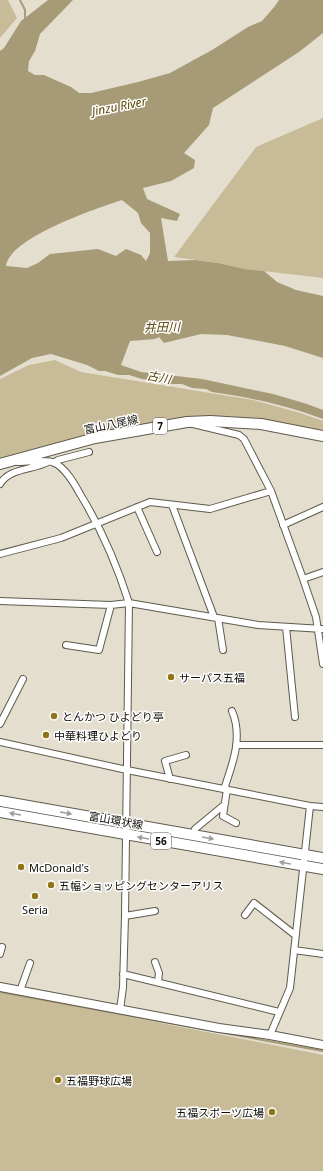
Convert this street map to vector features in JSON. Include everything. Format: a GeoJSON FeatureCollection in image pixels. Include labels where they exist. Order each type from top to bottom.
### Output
{"type":"FeatureCollection","features":[{"type":"Feature","properties":{"kind":"main road","name":"富山八尾線"},"geometry":{"type":"LineString","coordinates":[[5,462],[95,438],[187,422],[210,421],[261,424],[323,436]]}},
{"type":"Feature","properties":{"kind":"main road","name":"富山環状線"},"geometry":{"type":"LineString","coordinates":[[0,801],[323,858]]}},
{"type":"Feature","properties":{"kind":"main road","name":"富山環状線"},"geometry":{"type":"LineString","coordinates":[[0,812],[323,869]]}},
{"type":"Feature","properties":{"kind":"street"},"geometry":{"type":"LineString","coordinates":[[187,422],[204,428],[216,428],[239,435],[244,439],[271,491],[321,628],[323,664]]}},
{"type":"Feature","properties":{"kind":"street"},"geometry":{"type":"LineString","coordinates":[[0,484],[5,477],[19,471],[89,452]]}},
{"type":"Feature","properties":{"kind":"street"},"geometry":{"type":"LineString","coordinates":[[5,462],[52,462],[65,471],[98,524],[122,581],[129,603],[127,835],[123,987],[120,1010]]}},
{"type":"Feature","properties":{"kind":"street"},"geometry":{"type":"LineString","coordinates":[[0,554],[61,538],[150,502],[210,509],[271,491]]}},
{"type":"Feature","properties":{"kind":"street"},"geometry":{"type":"LineString","coordinates":[[172,505],[216,618],[223,650]]}},
{"type":"Feature","properties":{"kind":"street"},"geometry":{"type":"LineString","coordinates":[[137,507],[157,552]]}},
{"type":"Feature","properties":{"kind":"street"},"geometry":{"type":"LineString","coordinates":[[283,525],[323,507]]}},
{"type":"Feature","properties":{"kind":"street"},"geometry":{"type":"LineString","coordinates":[[303,579],[323,572]]}},
{"type":"Feature","properties":{"kind":"street"},"geometry":{"type":"LineString","coordinates":[[0,601],[111,605],[129,603],[258,625],[321,628]]}},
{"type":"Feature","properties":{"kind":"street"},"geometry":{"type":"LineString","coordinates":[[66,645],[99,650],[111,605]]}},
{"type":"Feature","properties":{"kind":"street"},"geometry":{"type":"LineString","coordinates":[[286,627],[295,717]]}},
{"type":"Feature","properties":{"kind":"street"},"geometry":{"type":"LineString","coordinates":[[0,724],[23,679]]}},
{"type":"Feature","properties":{"kind":"street"},"geometry":{"type":"LineString","coordinates":[[232,710],[236,721],[236,745],[226,789],[223,816],[236,823]]}},
{"type":"Feature","properties":{"kind":"street"},"geometry":{"type":"LineString","coordinates":[[0,742],[170,779],[310,806],[323,807]]}},
{"type":"Feature","properties":{"kind":"street"},"geometry":{"type":"LineString","coordinates":[[236,745],[323,745]]}},
{"type":"Feature","properties":{"kind":"street"},"geometry":{"type":"LineString","coordinates":[[170,779],[165,761],[186,755]]}},
{"type":"Feature","properties":{"kind":"street"},"geometry":{"type":"LineString","coordinates":[[193,835],[195,829],[224,805]]}},
{"type":"Feature","properties":{"kind":"street"},"geometry":{"type":"LineString","coordinates":[[270,1035],[290,988],[310,806]]}},
{"type":"Feature","properties":{"kind":"street"},"geometry":{"type":"LineString","coordinates":[[245,915],[254,903],[295,935]]}},
{"type":"Feature","properties":{"kind":"street"},"geometry":{"type":"LineString","coordinates":[[125,916],[155,911]]}},
{"type":"Feature","properties":{"kind":"street"},"geometry":{"type":"LineString","coordinates":[[294,950],[323,954]]}},
{"type":"Feature","properties":{"kind":"street"},"geometry":{"type":"LineString","coordinates":[[20,991],[30,962]]}},
{"type":"Feature","properties":{"kind":"street"},"geometry":{"type":"LineString","coordinates":[[155,962],[159,973],[158,982]]}},
{"type":"Feature","properties":{"kind":"street"},"geometry":{"type":"LineString","coordinates":[[123,974],[279,1012]]}},
{"type":"Feature","properties":{"kind":"street"},"geometry":{"type":"LineString","coordinates":[[0,987],[219,1028],[270,1035],[323,1045]]}},
{"type":"Feature","properties":{"kind":"shaded area"},"geometry":{"type":"Polygon","coordinates":[[[0,0],[8,0],[17,18],[0,38],[0,0]]]}},
{"type":"Feature","properties":{"kind":"shaded area"},"geometry":{"type":"Polygon","coordinates":[[[323,118],[323,278],[245,269],[218,263],[174,257],[256,147],[323,118]]]}},
{"type":"Feature","properties":{"kind":"shaded area"},"geometry":{"type":"Polygon","coordinates":[[[55,360],[81,372],[253,400],[323,421],[323,432],[245,418],[187,419],[0,460],[0,379],[29,365],[55,360]]]}},
{"type":"Feature","properties":{"kind":"shaded area"},"geometry":{"type":"Polygon","coordinates":[[[0,991],[323,1055],[323,1171],[0,1171],[0,991]]]}},
{"type":"Feature","properties":{"kind":"water"},"geometry":{"type":"Polygon","coordinates":[[[48,0],[73,0],[40,34],[35,51],[29,61],[28,71],[35,75],[44,75],[71,87],[79,93],[91,93],[170,73],[212,50],[248,27],[262,21],[279,0],[323,0],[323,33],[299,52],[213,108],[209,125],[184,153],[195,160],[194,168],[171,181],[143,188],[147,199],[180,214],[177,221],[161,218],[168,261],[195,260],[264,271],[277,282],[296,290],[323,296],[323,358],[285,346],[227,335],[201,334],[164,343],[159,337],[155,339],[130,341],[121,365],[141,372],[202,379],[273,394],[323,410],[323,419],[255,399],[212,392],[206,389],[192,388],[182,384],[171,384],[129,375],[118,375],[105,371],[99,371],[87,365],[51,354],[32,358],[0,376],[0,51],[4,48],[21,21],[48,0]],[[122,200],[75,217],[37,235],[22,245],[11,255],[6,266],[27,268],[38,263],[50,254],[98,249],[116,256],[126,249],[141,255],[146,261],[150,253],[150,233],[141,223],[138,213],[122,200]]]}},
{"type":"Feature","properties":{"kind":"waterway"},"geometry":{"type":"LineString","coordinates":[[20,0],[25,10],[25,20]]}},
{"type":"Feature","properties":{"kind":"waterway"},"geometry":{"type":"LineString","coordinates":[[0,992],[323,1051]]}},
{"type":"Feature","properties":{"kind":"place","name":"サーパス五福"},"geometry":{"type":"Point","coordinates":[171,677]}},
{"type":"Feature","properties":{"kind":"place","name":"とんかつ ひよどり亭"},"geometry":{"type":"Point","coordinates":[54,716]}},
{"type":"Feature","properties":{"kind":"place","name":"中華料理ひよどり"},"geometry":{"type":"Point","coordinates":[46,735]}},
{"type":"Feature","properties":{"kind":"place","name":"McDonald's"},"geometry":{"type":"Point","coordinates":[21,867]}},
{"type":"Feature","properties":{"kind":"place","name":"五幅ショッピングセンターアリス"},"geometry":{"type":"Point","coordinates":[51,885]}},
{"type":"Feature","properties":{"kind":"place","name":"Seria"},"geometry":{"type":"Point","coordinates":[35,896]}},
{"type":"Feature","properties":{"kind":"place","name":"五福野球広場"},"geometry":{"type":"Point","coordinates":[58,1080]}},
{"type":"Feature","properties":{"kind":"place","name":"五福スポーツ広場"},"geometry":{"type":"Point","coordinates":[272,1112]}},
{"type":"Feature","properties":{"kind":"water label","name":"Jinzu River"},"geometry":{"type":"Point","coordinates":[119,106]}},
{"type":"Feature","properties":{"kind":"water label","name":"井田川"},"geometry":{"type":"Point","coordinates":[162,327]}},
{"type":"Feature","properties":{"kind":"water label","name":"古川"},"geometry":{"type":"Point","coordinates":[159,377]}}]}
